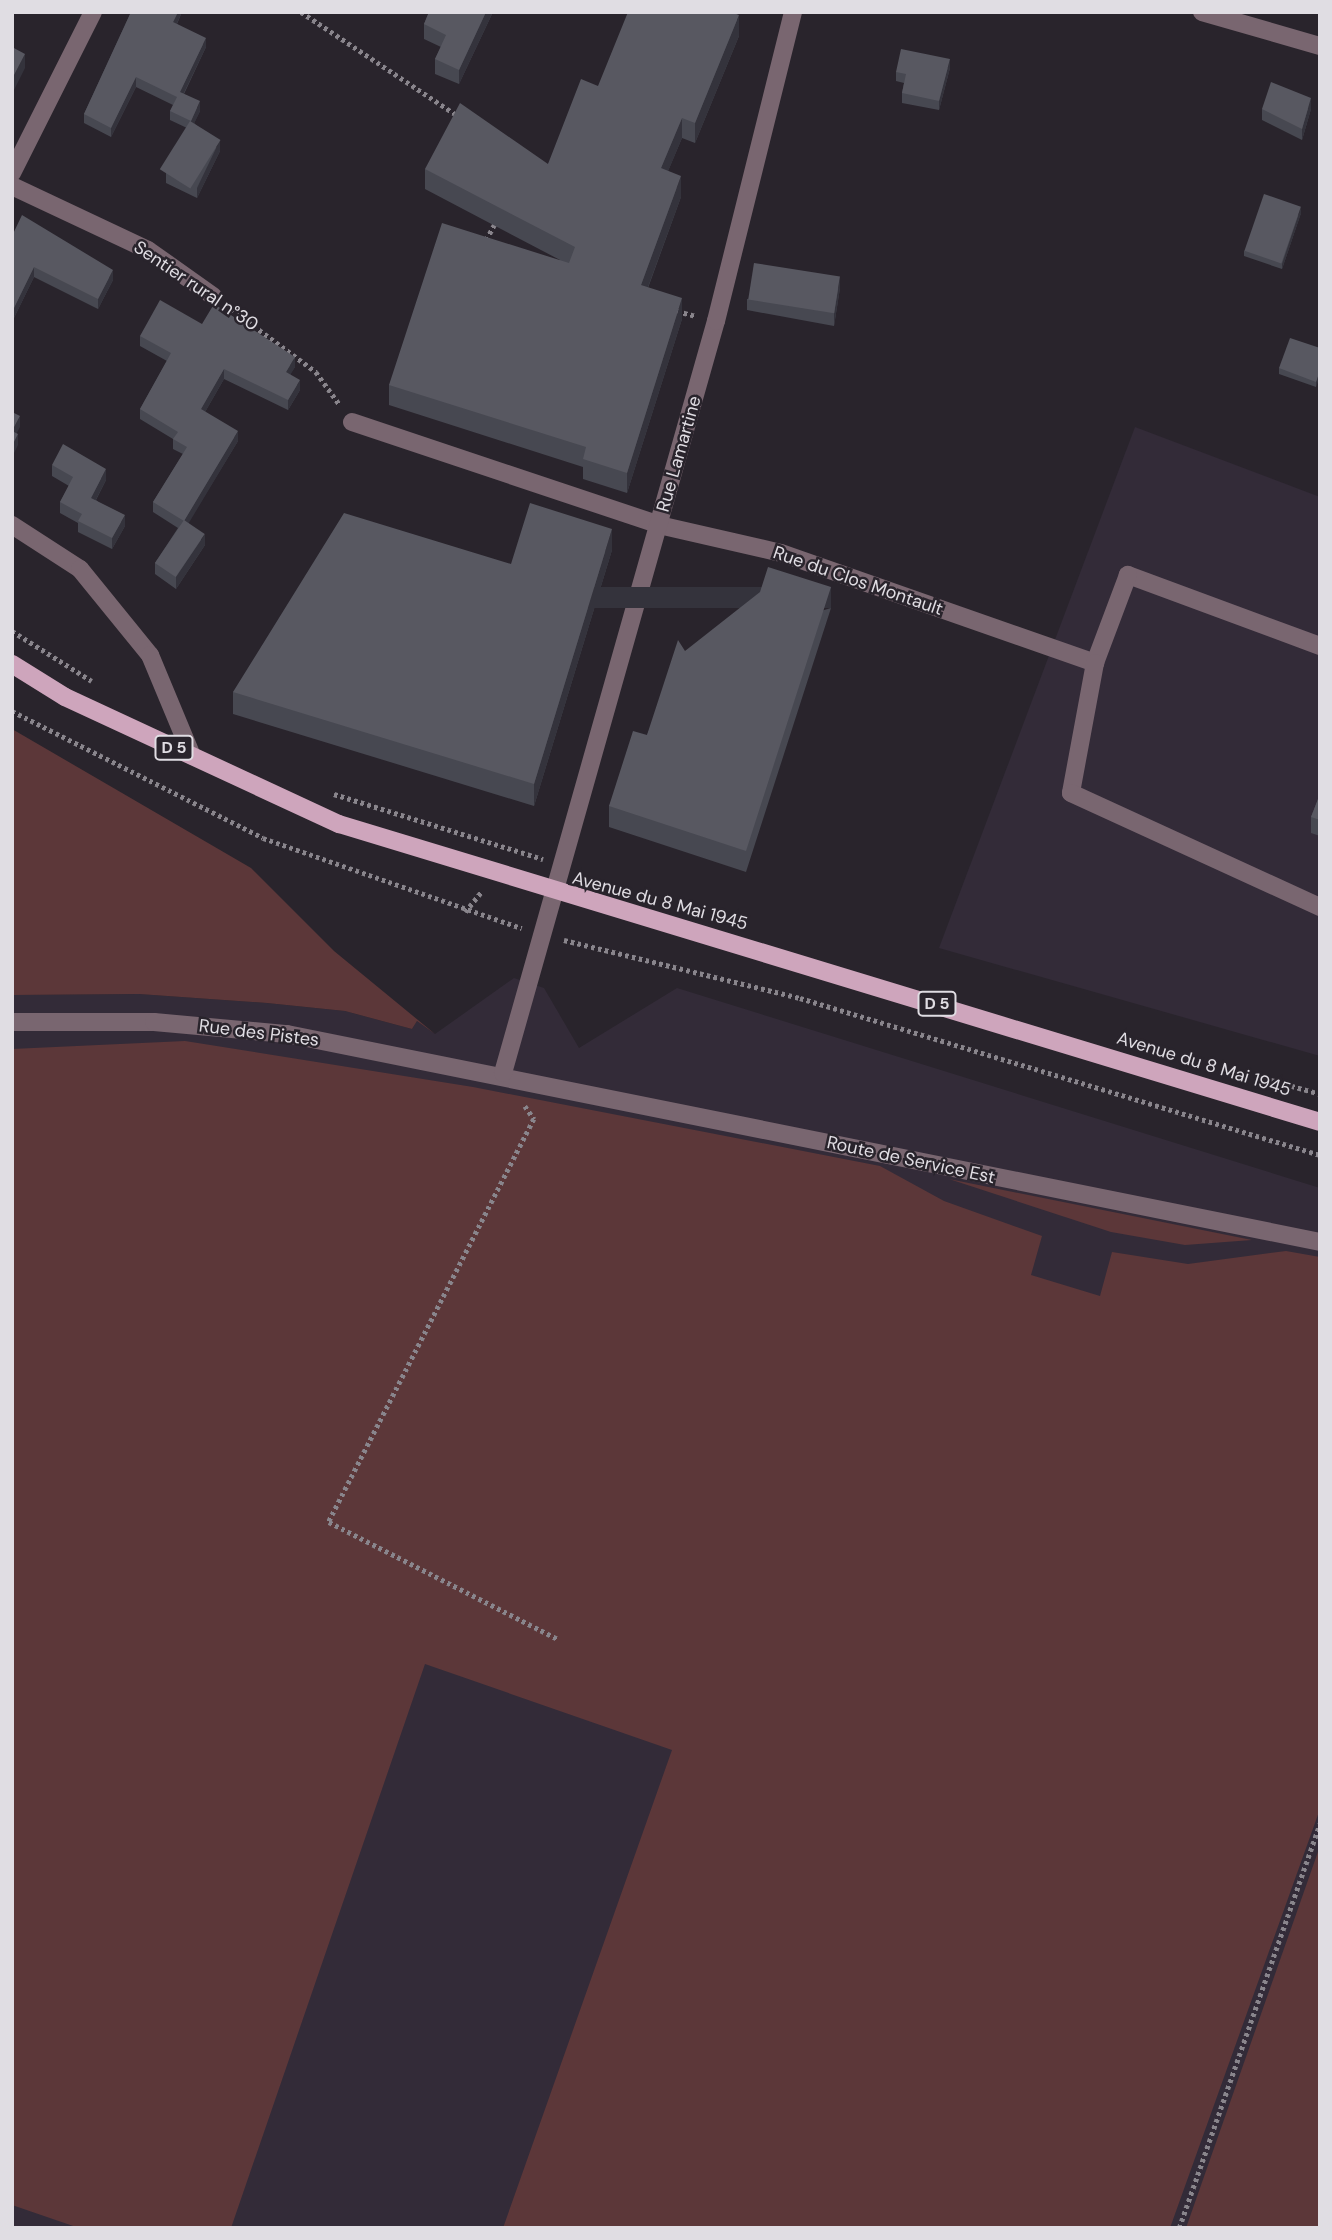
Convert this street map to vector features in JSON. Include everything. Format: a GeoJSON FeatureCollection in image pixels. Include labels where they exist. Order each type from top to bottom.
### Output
{"type":"FeatureCollection","features":[{"type":"Feature","properties":{"kind":"main road","name":"Avenue du 8 Mai 1945"},"geometry":{"type":"LineString","coordinates":[[12,664],[65,697],[339,824],[552,892],[1320,1122]]}},
{"type":"Feature","properties":{"kind":"street"},"geometry":{"type":"LineString","coordinates":[[12,173],[93,12]]}},
{"type":"Feature","properties":{"kind":"street","name":"Rue Lamartine"},"geometry":{"type":"LineString","coordinates":[[503,1073],[544,934],[552,892],[716,321],[793,12]]}},
{"type":"Feature","properties":{"kind":"street"},"geometry":{"type":"LineString","coordinates":[[1202,12],[1320,46]]}},
{"type":"Feature","properties":{"kind":"street","name":"Sentier rural n°30"},"geometry":{"type":"LineString","coordinates":[[12,186],[148,250],[213,296]]}},
{"type":"Feature","properties":{"kind":"street","name":"Rue du Clos Montault"},"geometry":{"type":"LineString","coordinates":[[352,422],[659,525],[781,553],[1095,663]]}},
{"type":"Feature","properties":{"kind":"street"},"geometry":{"type":"LineString","coordinates":[[12,525],[80,569],[150,655],[192,756]]}},
{"type":"Feature","properties":{"kind":"street"},"geometry":{"type":"LineString","coordinates":[[1320,646],[1128,575],[1095,663],[1071,793],[1320,907]]}},
{"type":"Feature","properties":{"kind":"street","name":"Rue des Pistes"},"geometry":{"type":"LineString","coordinates":[[12,1022],[153,1022],[286,1034],[503,1073]]}},
{"type":"Feature","properties":{"kind":"street","name":"Route de Service Est"},"geometry":{"type":"LineString","coordinates":[[503,1073],[1320,1242]]}},
{"type":"Feature","properties":{"kind":"path"},"geometry":{"type":"LineString","coordinates":[[301,12],[471,125]]}},
{"type":"Feature","properties":{"kind":"path"},"geometry":{"type":"LineString","coordinates":[[497,220],[485,243],[497,248]]}},
{"type":"Feature","properties":{"kind":"path","name":"Sentier rural n°30"},"geometry":{"type":"LineString","coordinates":[[213,296],[316,372],[352,422]]}},
{"type":"Feature","properties":{"kind":"path"},"geometry":{"type":"LineString","coordinates":[[661,306],[716,321]]}},
{"type":"Feature","properties":{"kind":"path"},"geometry":{"type":"LineString","coordinates":[[12,631],[98,685]]}},
{"type":"Feature","properties":{"kind":"path"},"geometry":{"type":"LineString","coordinates":[[12,711],[263,838],[371,881],[544,934],[800,998],[1320,1155]]}},
{"type":"Feature","properties":{"kind":"path"},"geometry":{"type":"LineString","coordinates":[[323,790],[498,844]]}},
{"type":"Feature","properties":{"kind":"path"},"geometry":{"type":"LineString","coordinates":[[503,1073],[534,1119],[329,1522],[558,1639]]}},
{"type":"Feature","properties":{"kind":"path"},"geometry":{"type":"LineString","coordinates":[[1179,2228],[1320,1824]]}},
{"type":"Feature","properties":{"kind":"shaded area"},"geometry":{"type":"Polygon","coordinates":[[[1135,427],[1320,497],[1320,1056],[939,948],[1135,427]]]}},
{"type":"Feature","properties":{"kind":"shaded area"},"geometry":{"type":"Polygon","coordinates":[[[12,729],[251,868],[334,951],[435,1034],[417,1021],[412,1029],[345,1011],[267,1003],[139,994],[12,995],[12,729]]]}},
{"type":"Feature","properties":{"kind":"shaded area"},"geometry":{"type":"Polygon","coordinates":[[[514,978],[544,988],[579,1048],[677,988],[1320,1188],[1320,2228],[12,2228],[12,995],[139,994],[267,1003],[345,1011],[412,1029],[417,1021],[435,1034],[514,978]]]}},
{"type":"Feature","properties":{"kind":"shaded area"},"geometry":{"type":"Polygon","coordinates":[[[185,1041],[473,1087],[880,1166],[944,1201],[1042,1236],[1031,1275],[1100,1296],[1112,1252],[1188,1264],[1286,1251],[1320,1257],[1320,1809],[1170,2228],[503,2228],[672,1750],[425,1664],[231,2228],[79,2228],[12,2205],[12,1049],[185,1041]]]}},
{"type":"Feature","properties":{"kind":"shaded area"},"geometry":{"type":"Polygon","coordinates":[[[949,1179],[1252,1240],[1185,1245],[1111,1232],[949,1179]]]}},
{"type":"Feature","properties":{"kind":"shaded area"},"geometry":{"type":"Polygon","coordinates":[[[1320,1846],[1320,2228],[1186,2228],[1320,1846]]]}},
{"type":"Feature","properties":{"kind":"building"},"geometry":{"type":"Polygon","coordinates":[[[131,12],[178,12],[173,22],[206,38],[180,92],[200,101],[191,121],[170,111],[177,97],[136,77],[111,128],[84,114],[131,12]]]}},
{"type":"Feature","properties":{"kind":"building"},"geometry":{"type":"Polygon","coordinates":[[[429,12],[486,12],[459,70],[435,59],[446,35],[424,24],[429,12]]]}},
{"type":"Feature","properties":{"kind":"building"},"geometry":{"type":"Polygon","coordinates":[[[628,12],[731,12],[739,15],[695,123],[682,118],[661,168],[681,176],[641,285],[682,298],[627,473],[583,459],[586,447],[389,385],[442,223],[569,263],[575,247],[425,169],[460,103],[548,164],[581,79],[598,86],[628,12]]]}},
{"type":"Feature","properties":{"kind":"building"},"geometry":{"type":"Polygon","coordinates":[[[12,47],[25,54],[12,79],[12,47]]]}},
{"type":"Feature","properties":{"kind":"building"},"geometry":{"type":"Polygon","coordinates":[[[901,49],[950,59],[939,101],[902,93],[906,74],[896,72],[901,49]]]}},
{"type":"Feature","properties":{"kind":"building"},"geometry":{"type":"Polygon","coordinates":[[[1271,82],[1311,98],[1302,129],[1262,109],[1271,82]]]}},
{"type":"Feature","properties":{"kind":"building"},"geometry":{"type":"Polygon","coordinates":[[[190,121],[221,140],[190,188],[160,169],[190,121]]]}},
{"type":"Feature","properties":{"kind":"building"},"geometry":{"type":"Polygon","coordinates":[[[1264,194],[1301,207],[1281,263],[1244,251],[1264,194]]]}},
{"type":"Feature","properties":{"kind":"building"},"geometry":{"type":"Polygon","coordinates":[[[22,215],[113,270],[98,299],[34,267],[12,312],[12,236],[22,215]]]}},
{"type":"Feature","properties":{"kind":"building"},"geometry":{"type":"Polygon","coordinates":[[[754,263],[840,277],[834,313],[748,300],[754,263]]]}},
{"type":"Feature","properties":{"kind":"building"},"geometry":{"type":"Polygon","coordinates":[[[160,300],[202,324],[214,304],[295,357],[286,372],[300,380],[288,400],[224,369],[201,409],[238,431],[184,521],[153,502],[187,447],[173,439],[178,432],[140,409],[171,353],[140,336],[160,300]]]}},
{"type":"Feature","properties":{"kind":"building"},"geometry":{"type":"Polygon","coordinates":[[[1290,338],[1320,348],[1320,371],[1316,382],[1279,368],[1290,338]]]}},
{"type":"Feature","properties":{"kind":"building"},"geometry":{"type":"Polygon","coordinates":[[[12,412],[20,416],[12,431],[12,412]]]}},
{"type":"Feature","properties":{"kind":"building"},"geometry":{"type":"Polygon","coordinates":[[[12,431],[18,434],[12,446],[12,431]]]}},
{"type":"Feature","properties":{"kind":"building"},"geometry":{"type":"Polygon","coordinates":[[[63,444],[106,469],[91,498],[125,515],[112,538],[78,521],[82,514],[60,502],[73,477],[52,465],[63,444]]]}},
{"type":"Feature","properties":{"kind":"building"},"geometry":{"type":"Polygon","coordinates":[[[530,503],[612,529],[534,784],[233,692],[344,513],[511,564],[530,503]]]}},
{"type":"Feature","properties":{"kind":"building"},"geometry":{"type":"Polygon","coordinates":[[[184,520],[205,534],[176,577],[155,563],[184,520]]]}},
{"type":"Feature","properties":{"kind":"building"},"geometry":{"type":"Polygon","coordinates":[[[768,567],[831,587],[746,851],[609,806],[633,731],[647,735],[678,640],[685,651],[760,592],[768,567]]]}},
{"type":"Feature","properties":{"kind":"building"},"geometry":{"type":"Polygon","coordinates":[[[1320,794],[1320,820],[1311,817],[1320,794]]]}}]}
